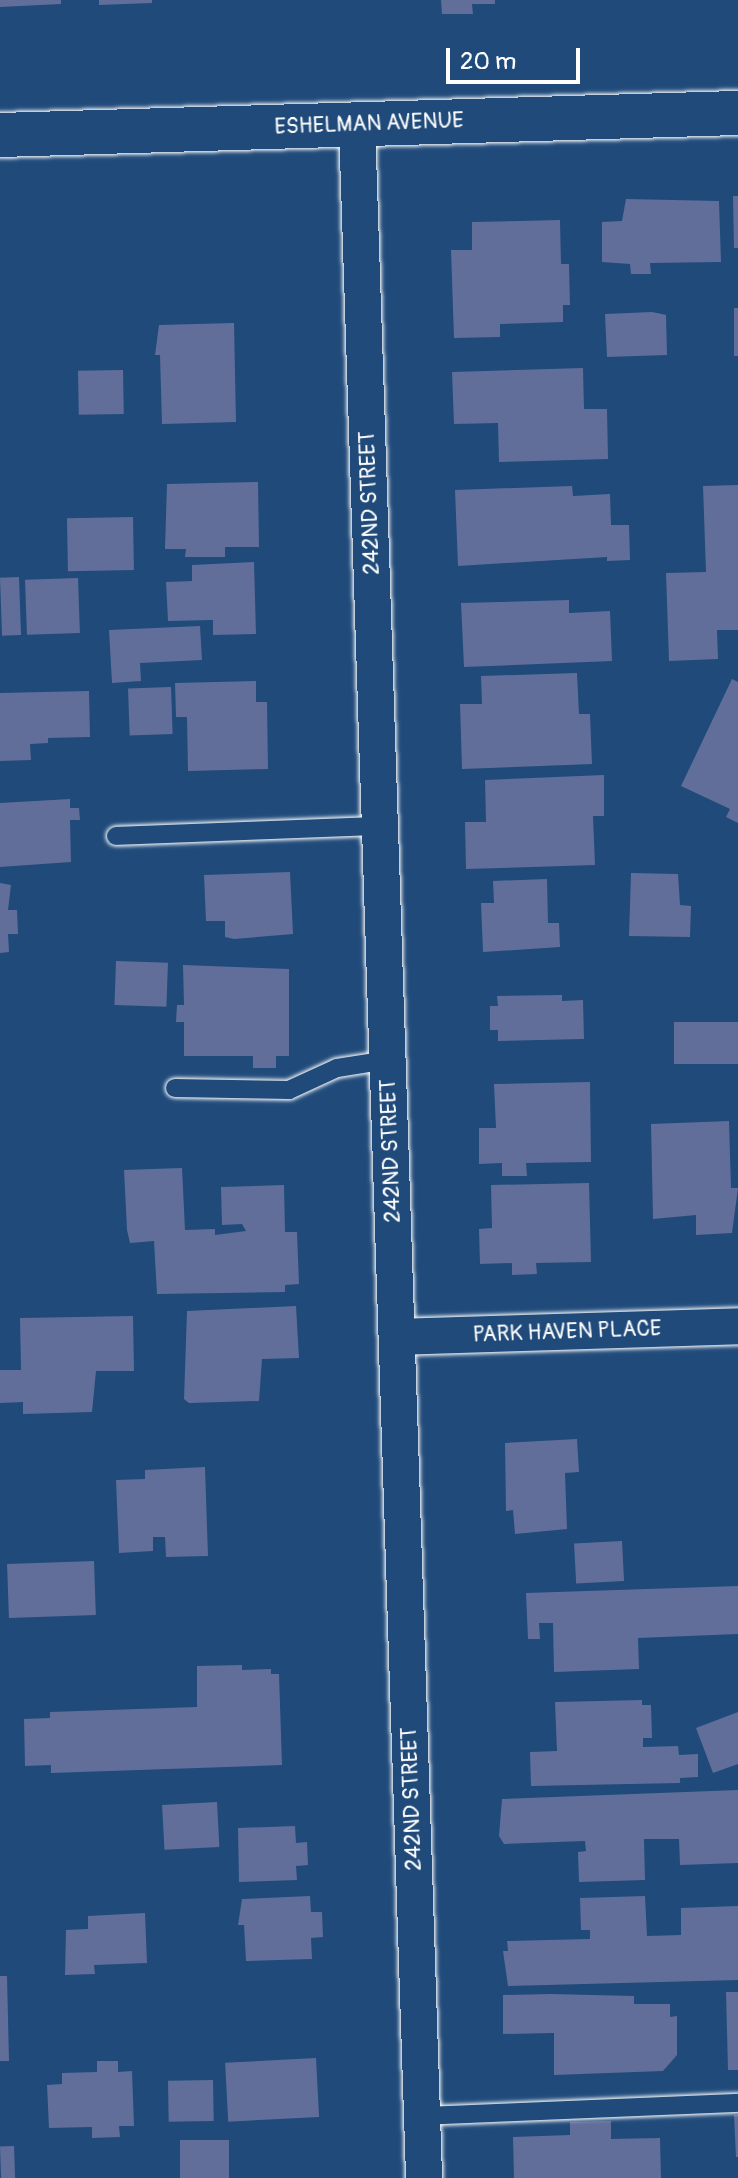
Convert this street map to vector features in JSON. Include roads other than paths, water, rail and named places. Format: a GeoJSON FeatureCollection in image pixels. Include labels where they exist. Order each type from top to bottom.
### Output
{"type":"FeatureCollection","features":[{"type":"Feature","properties":{"kind":"street","name":"ESHELMAN AVENUE"},"geometry":{"type":"LineString","coordinates":[[0,135],[738,113]]}},
{"type":"Feature","properties":{"kind":"street","name":"242ND STREET"},"geometry":{"type":"LineString","coordinates":[[357,124],[424,2178]]}},
{"type":"Feature","properties":{"kind":"street","name":"PARK HAVEN PLACE"},"geometry":{"type":"LineString","coordinates":[[397,1337],[738,1326]]}},
{"type":"Feature","properties":{"kind":"lane"},"geometry":{"type":"LineString","coordinates":[[116,836],[380,826]]}},
{"type":"Feature","properties":{"kind":"lane"},"geometry":{"type":"LineString","coordinates":[[175,1088],[289,1090],[337,1068],[388,1060]]}},
{"type":"Feature","properties":{"kind":"lane"},"geometry":{"type":"LineString","coordinates":[[422,2116],[738,2103]]}}]}
